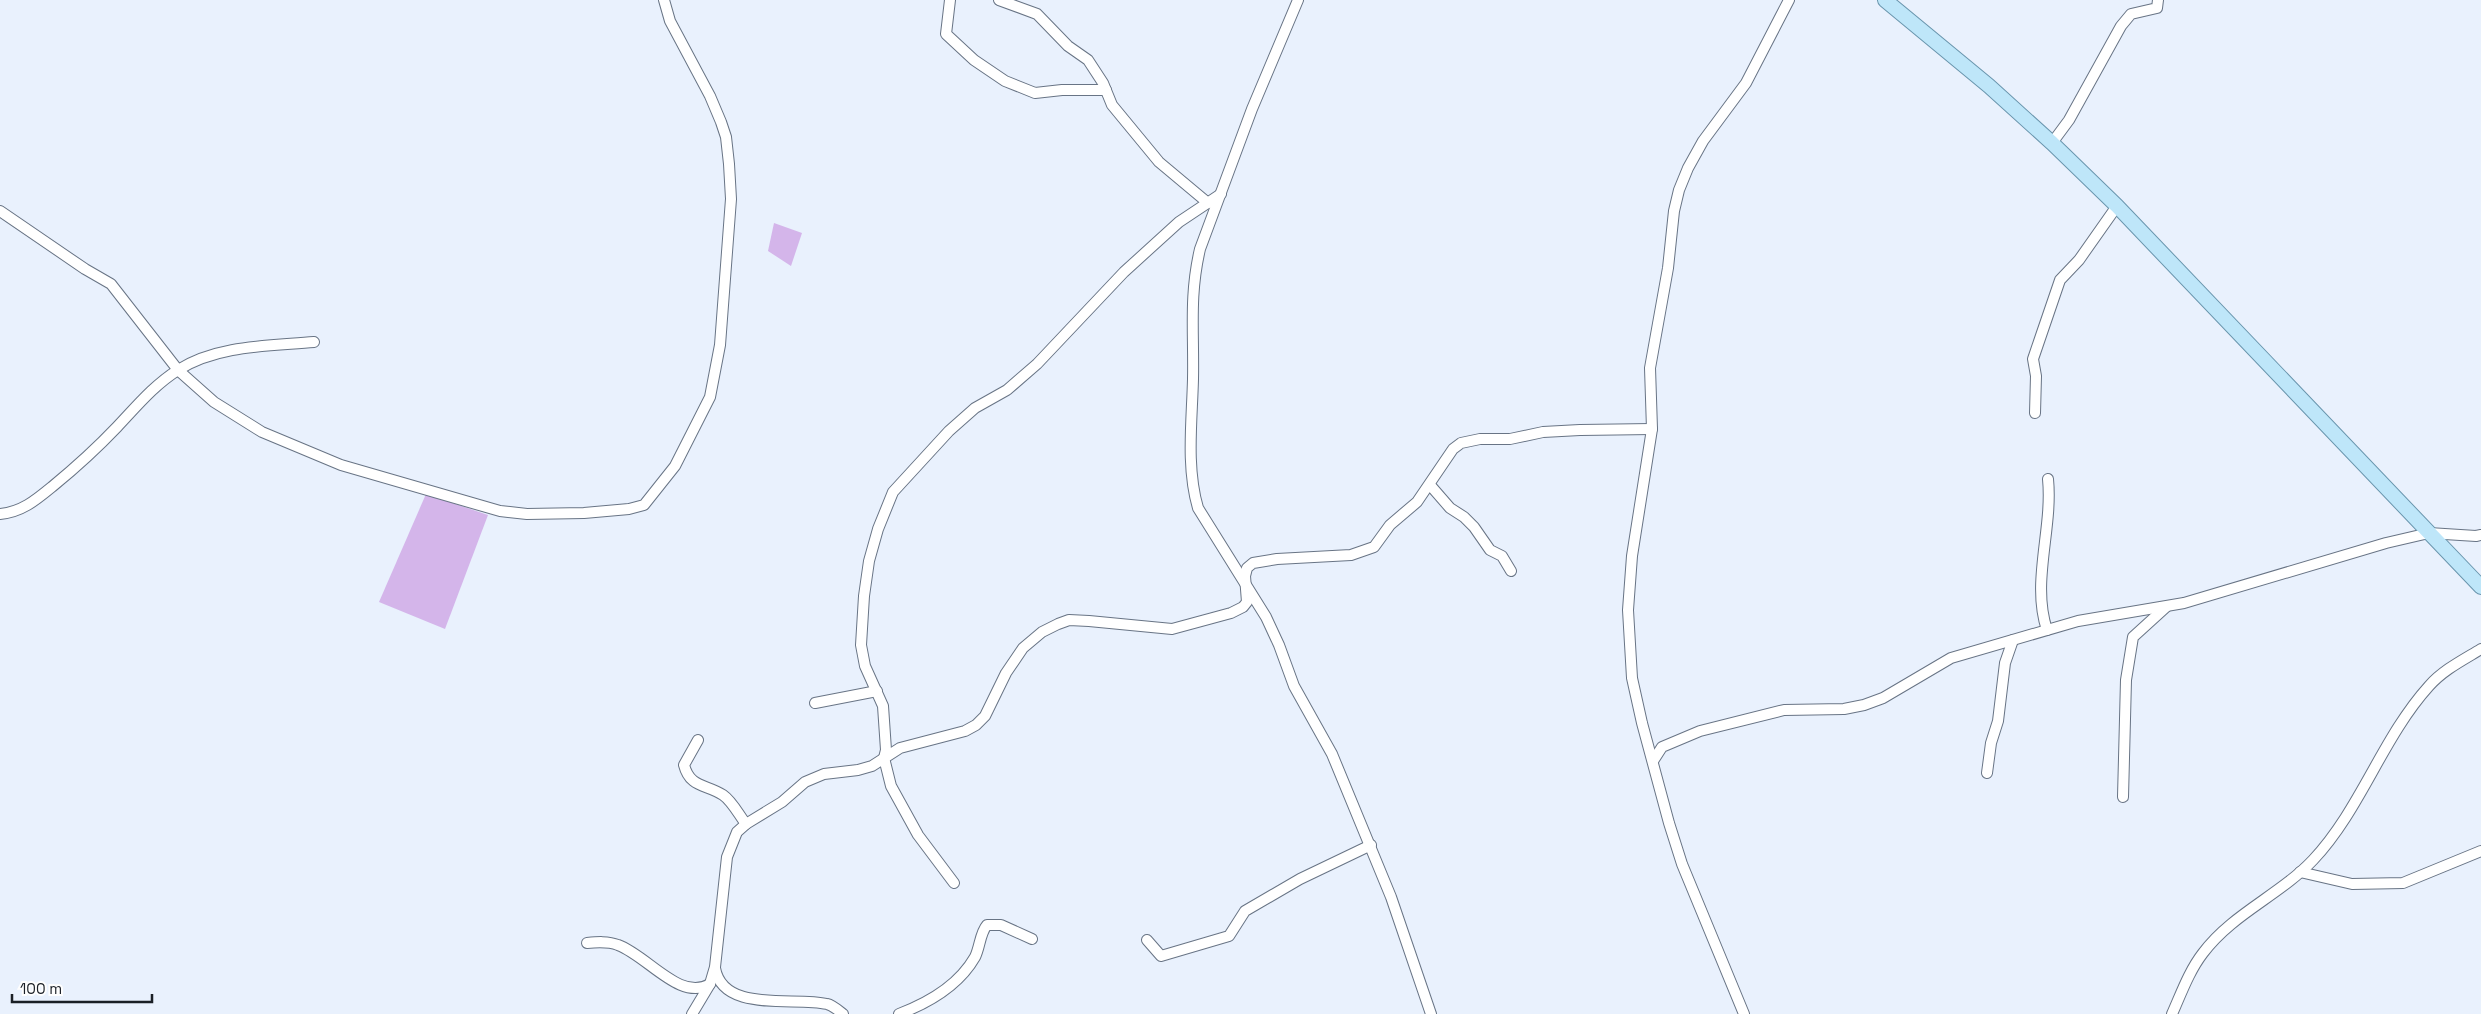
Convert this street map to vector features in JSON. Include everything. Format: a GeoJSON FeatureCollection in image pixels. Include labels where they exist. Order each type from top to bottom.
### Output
{"type":"FeatureCollection","features":[{"type":"Feature","properties":{"kind":"main road"},"geometry":{"type":"LineString","coordinates":[[1885,0],[1989,86],[2052,143],[2117,206],[2481,586]]}},
{"type":"Feature","properties":{"kind":"street"},"geometry":{"type":"LineString","coordinates":[[0,211],[77,264],[111,284],[178,370],[214,402],[262,432],[341,465],[500,511],[518,513],[584,513],[629,509],[644,505],[675,466],[710,397],[720,345],[731,199],[728,155],[721,122],[710,96],[670,21],[664,0]]}},
{"type":"Feature","properties":{"kind":"street"},"geometry":{"type":"LineString","coordinates":[[950,0],[946,34],[974,60],[1005,81],[1035,93],[1062,90],[1106,90]]}},
{"type":"Feature","properties":{"kind":"street"},"geometry":{"type":"LineString","coordinates":[[999,0],[1037,14],[1068,46],[1088,60],[1106,90],[1112,105],[1159,162],[1208,203]]}},
{"type":"Feature","properties":{"kind":"street"},"geometry":{"type":"LineString","coordinates":[[1298,0],[1252,109],[1200,249],[1195,272],[1191,310],[1193,375],[1191,467],[1193,492],[1198,508],[1244,582],[1279,644],[1303,705],[1332,754],[1370,844],[1431,1014]]}},
{"type":"Feature","properties":{"kind":"street"},"geometry":{"type":"LineString","coordinates":[[1744,1014],[1682,864],[1632,678],[1628,610],[1632,556],[1649,458],[1652,429],[1650,368],[1668,268],[1674,211],[1679,190],[1688,168],[1703,141],[1746,83],[1789,0]]}},
{"type":"Feature","properties":{"kind":"street"},"geometry":{"type":"LineString","coordinates":[[2052,143],[2070,120],[2121,26],[2131,14],[2157,8],[2158,0]]}},
{"type":"Feature","properties":{"kind":"street"},"geometry":{"type":"LineString","coordinates":[[954,883],[918,835],[900,803],[891,786],[884,758],[886,750],[883,706],[865,666],[861,644],[864,596],[869,561],[878,529],[893,492],[949,431],[975,408],[1007,390],[1038,364],[1124,272],[1179,222],[1222,193]]}},
{"type":"Feature","properties":{"kind":"street"},"geometry":{"type":"LineString","coordinates":[[2034,413],[2036,376],[2034,359],[2060,280],[2079,260],[2117,206]]}},
{"type":"Feature","properties":{"kind":"street"},"geometry":{"type":"LineString","coordinates":[[0,522],[28,505],[72,471],[160,382],[189,363],[243,348],[314,342]]}},
{"type":"Feature","properties":{"kind":"street"},"geometry":{"type":"LineString","coordinates":[[692,1014],[710,984],[715,967],[727,857],[737,832],[746,824],[782,802],[814,777],[872,766],[900,748],[965,731],[976,725],[985,716],[1006,673],[1023,648],[1042,632],[1069,620],[1172,629],[1243,608],[1248,597],[1244,582],[1247,568],[1252,563],[1277,559],[1351,555],[1366,551],[1379,542],[1390,525],[1417,502],[1453,449],[1460,443],[1469,440],[1510,439],[1543,432],[1652,429]]}},
{"type":"Feature","properties":{"kind":"street"},"geometry":{"type":"LineString","coordinates":[[2046,630],[2041,614],[2040,585],[2050,499],[2048,479]]}},
{"type":"Feature","properties":{"kind":"street"},"geometry":{"type":"LineString","coordinates":[[1430,485],[1450,508],[1464,517],[1474,527],[1490,550],[1502,556],[1511,572]]}},
{"type":"Feature","properties":{"kind":"street"},"geometry":{"type":"LineString","coordinates":[[0,514],[14,512]]}},
{"type":"Feature","properties":{"kind":"street"},"geometry":{"type":"LineString","coordinates":[[1653,761],[1662,747],[1672,741],[1754,716],[1784,710],[1844,709],[1864,705],[1883,698],[1951,658],[2078,621],[2167,606],[2237,589],[2386,543],[2429,533],[2481,535]]}},
{"type":"Feature","properties":{"kind":"street"},"geometry":{"type":"LineString","coordinates":[[2123,797],[2126,680],[2134,637],[2167,606]]}},
{"type":"Feature","properties":{"kind":"street"},"geometry":{"type":"LineString","coordinates":[[1987,773],[1991,743],[1998,721],[2005,663],[2013,640]]}},
{"type":"Feature","properties":{"kind":"street"},"geometry":{"type":"LineString","coordinates":[[2172,1014],[2190,974],[2203,953],[2244,913],[2300,872],[2314,859],[2346,817],[2388,744],[2428,687],[2443,673],[2481,649]]}},
{"type":"Feature","properties":{"kind":"street"},"geometry":{"type":"LineString","coordinates":[[815,702],[877,692]]}},
{"type":"Feature","properties":{"kind":"street"},"geometry":{"type":"LineString","coordinates":[[698,740],[684,765],[687,777],[696,784],[724,796],[746,824]]}},
{"type":"Feature","properties":{"kind":"street"},"geometry":{"type":"LineString","coordinates":[[1147,940],[1161,956],[1229,936],[1245,911],[1300,879],[1370,844]]}},
{"type":"Feature","properties":{"kind":"street"},"geometry":{"type":"LineString","coordinates":[[2300,872],[2352,884],[2403,883],[2481,851]]}},
{"type":"Feature","properties":{"kind":"street"},"geometry":{"type":"LineString","coordinates":[[899,1014],[929,999],[959,978],[975,957],[987,925],[1001,925],[1032,939]]}},
{"type":"Feature","properties":{"kind":"street"},"geometry":{"type":"LineString","coordinates":[[587,943],[618,944],[685,988],[696,990],[710,984]]}},
{"type":"Feature","properties":{"kind":"street"},"geometry":{"type":"LineString","coordinates":[[715,967],[716,978],[729,991],[780,1002],[829,1004],[843,1014]]}},
{"type":"Feature","properties":{"kind":"shaded area"},"geometry":{"type":"Polygon","coordinates":[[[774,223],[802,233],[791,266],[768,251],[774,223]]]}},
{"type":"Feature","properties":{"kind":"shaded area"},"geometry":{"type":"Polygon","coordinates":[[[426,494],[488,515],[445,629],[379,602],[426,494]]]}}]}
